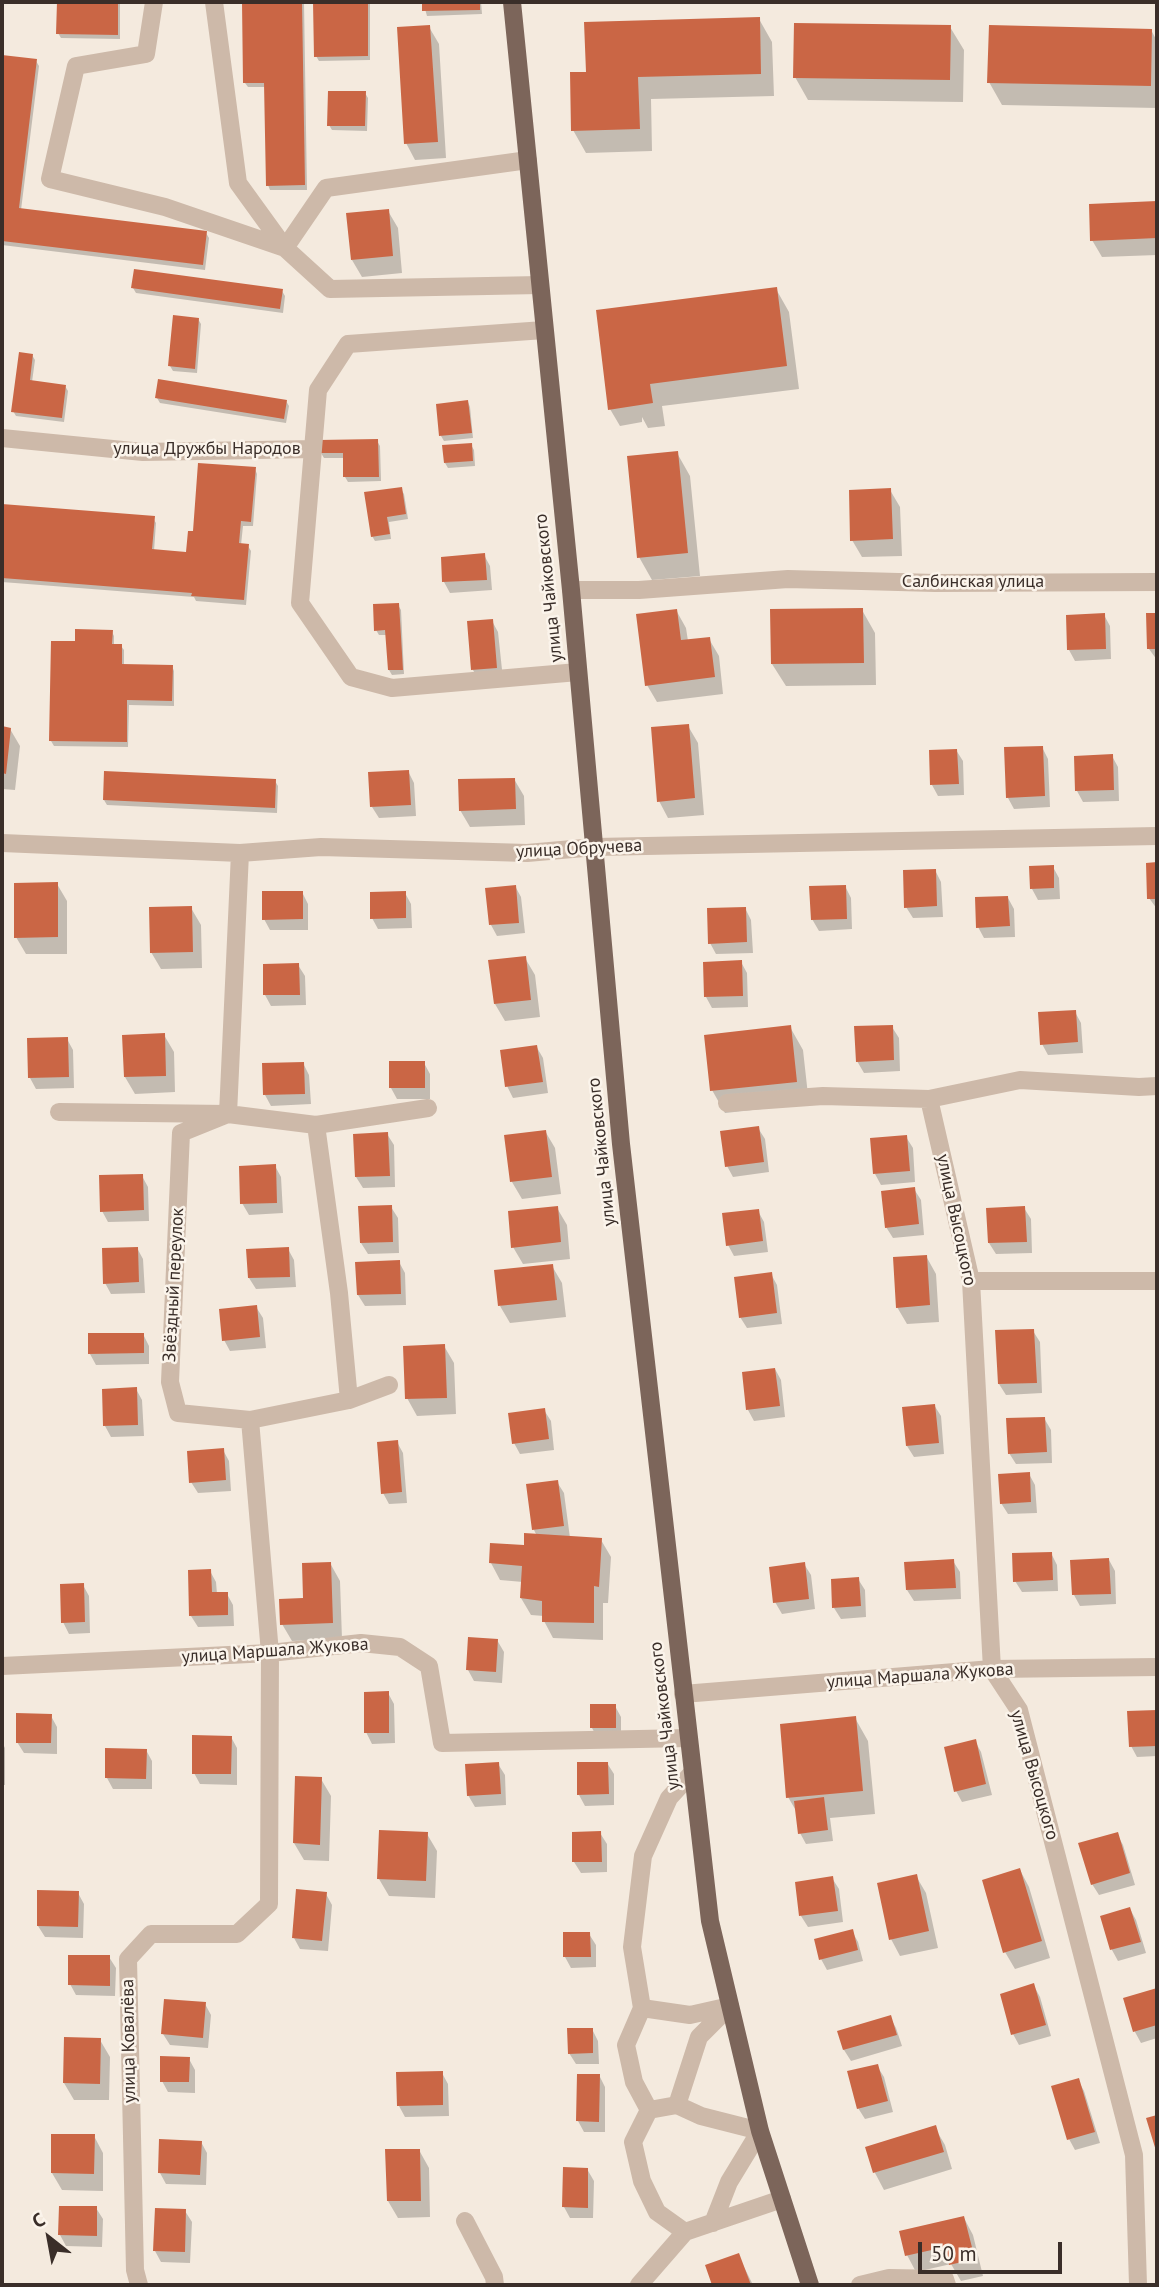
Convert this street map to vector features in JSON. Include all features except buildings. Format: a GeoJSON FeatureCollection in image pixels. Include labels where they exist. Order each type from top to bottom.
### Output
{"type":"FeatureCollection","features":[{"type":"Feature","properties":{"kind":"main road","name":"улица Чайковского"},"geometry":{"type":"LineString","coordinates":[[512,2],[571,590],[622,1158],[710,1921],[760,2131],[810,2285]]}},
{"type":"Feature","properties":{"kind":"street"},"geometry":{"type":"LineString","coordinates":[[154,2],[146,54],[76,65],[50,179],[165,207],[285,248]]}},
{"type":"Feature","properties":{"kind":"street"},"geometry":{"type":"LineString","coordinates":[[214,2],[238,183],[285,248],[330,289],[540,285]]}},
{"type":"Feature","properties":{"kind":"street"},"geometry":{"type":"LineString","coordinates":[[285,248],[326,188],[528,160]]}},
{"type":"Feature","properties":{"kind":"street","name":"улица Дружбы Народов"},"geometry":{"type":"LineString","coordinates":[[2,438],[143,452],[313,449],[318,390],[348,344],[544,330]]}},
{"type":"Feature","properties":{"kind":"street"},"geometry":{"type":"LineString","coordinates":[[313,449],[300,603],[351,677],[393,688],[578,672]]}},
{"type":"Feature","properties":{"kind":"street","name":"Салбинская улица"},"geometry":{"type":"LineString","coordinates":[[571,590],[639,590],[788,579],[935,583],[1157,582]]}},
{"type":"Feature","properties":{"kind":"street","name":"улица Обручева"},"geometry":{"type":"LineString","coordinates":[[2,843],[240,853],[321,847],[527,853],[595,847],[1157,836]]}},
{"type":"Feature","properties":{"kind":"street"},"geometry":{"type":"LineString","coordinates":[[228,1114],[240,853]]}},
{"type":"Feature","properties":{"kind":"street"},"geometry":{"type":"LineString","coordinates":[[727,1103],[823,1096],[929,1099],[1020,1080],[1157,1086]]}},
{"type":"Feature","properties":{"kind":"street","name":"улица Высоцкого"},"geometry":{"type":"LineString","coordinates":[[929,1099],[971,1281],[992,1670],[1018,1710],[1134,2155],[1138,2285]]}},
{"type":"Feature","properties":{"kind":"street","name":"Звёздный переулок"},"geometry":{"type":"LineString","coordinates":[[59,1112],[228,1114],[316,1125],[429,1108]]}},
{"type":"Feature","properties":{"kind":"street","name":"Звёздный переулок"},"geometry":{"type":"LineString","coordinates":[[228,1114],[181,1133],[170,1382],[178,1413],[250,1420],[349,1401],[389,1385]]}},
{"type":"Feature","properties":{"kind":"street"},"geometry":{"type":"LineString","coordinates":[[316,1125],[339,1293],[349,1401]]}},
{"type":"Feature","properties":{"kind":"street"},"geometry":{"type":"LineString","coordinates":[[971,1281],[1157,1280]]}},
{"type":"Feature","properties":{"kind":"street"},"geometry":{"type":"LineString","coordinates":[[250,1420],[270,1653]]}},
{"type":"Feature","properties":{"kind":"street","name":"улица Маршала Жукова"},"geometry":{"type":"LineString","coordinates":[[2,1665],[270,1653],[361,1643],[400,1647],[429,1665],[442,1743],[688,1738]]}},
{"type":"Feature","properties":{"kind":"street","name":"улица Ковалёва"},"geometry":{"type":"LineString","coordinates":[[139,2285],[134,2256],[128,1958],[151,1934],[237,1934],[269,1904],[270,1653]]}},
{"type":"Feature","properties":{"kind":"street","name":"улица Маршала Жукова"},"geometry":{"type":"LineString","coordinates":[[683,1694],[992,1670],[1157,1667]]}},
{"type":"Feature","properties":{"kind":"street"},"geometry":{"type":"LineString","coordinates":[[649,2110],[634,2082],[626,2045],[642,2008],[632,1947],[643,1856],[668,1798],[692,1773]]}},
{"type":"Feature","properties":{"kind":"street"},"geometry":{"type":"LineString","coordinates":[[642,2008],[690,2015],[730,2007]]}},
{"type":"Feature","properties":{"kind":"street"},"geometry":{"type":"LineString","coordinates":[[677,2105],[699,2037],[730,2007]]}},
{"type":"Feature","properties":{"kind":"street"},"geometry":{"type":"LineString","coordinates":[[649,2110],[677,2105],[701,2116],[760,2131],[729,2182],[713,2223]]}},
{"type":"Feature","properties":{"kind":"street"},"geometry":{"type":"LineString","coordinates":[[649,2110],[633,2142],[642,2181],[657,2212],[685,2232]]}},
{"type":"Feature","properties":{"kind":"street"},"geometry":{"type":"LineString","coordinates":[[639,2285],[685,2232],[782,2199]]}},
{"type":"Feature","properties":{"kind":"street"},"geometry":{"type":"LineString","coordinates":[[465,2221],[494,2277],[495,2285]]}},
{"type":"Feature","properties":{"kind":"street"},"geometry":{"type":"LineString","coordinates":[[860,2285],[889,2278],[945,2280],[947,2285]]}}]}
